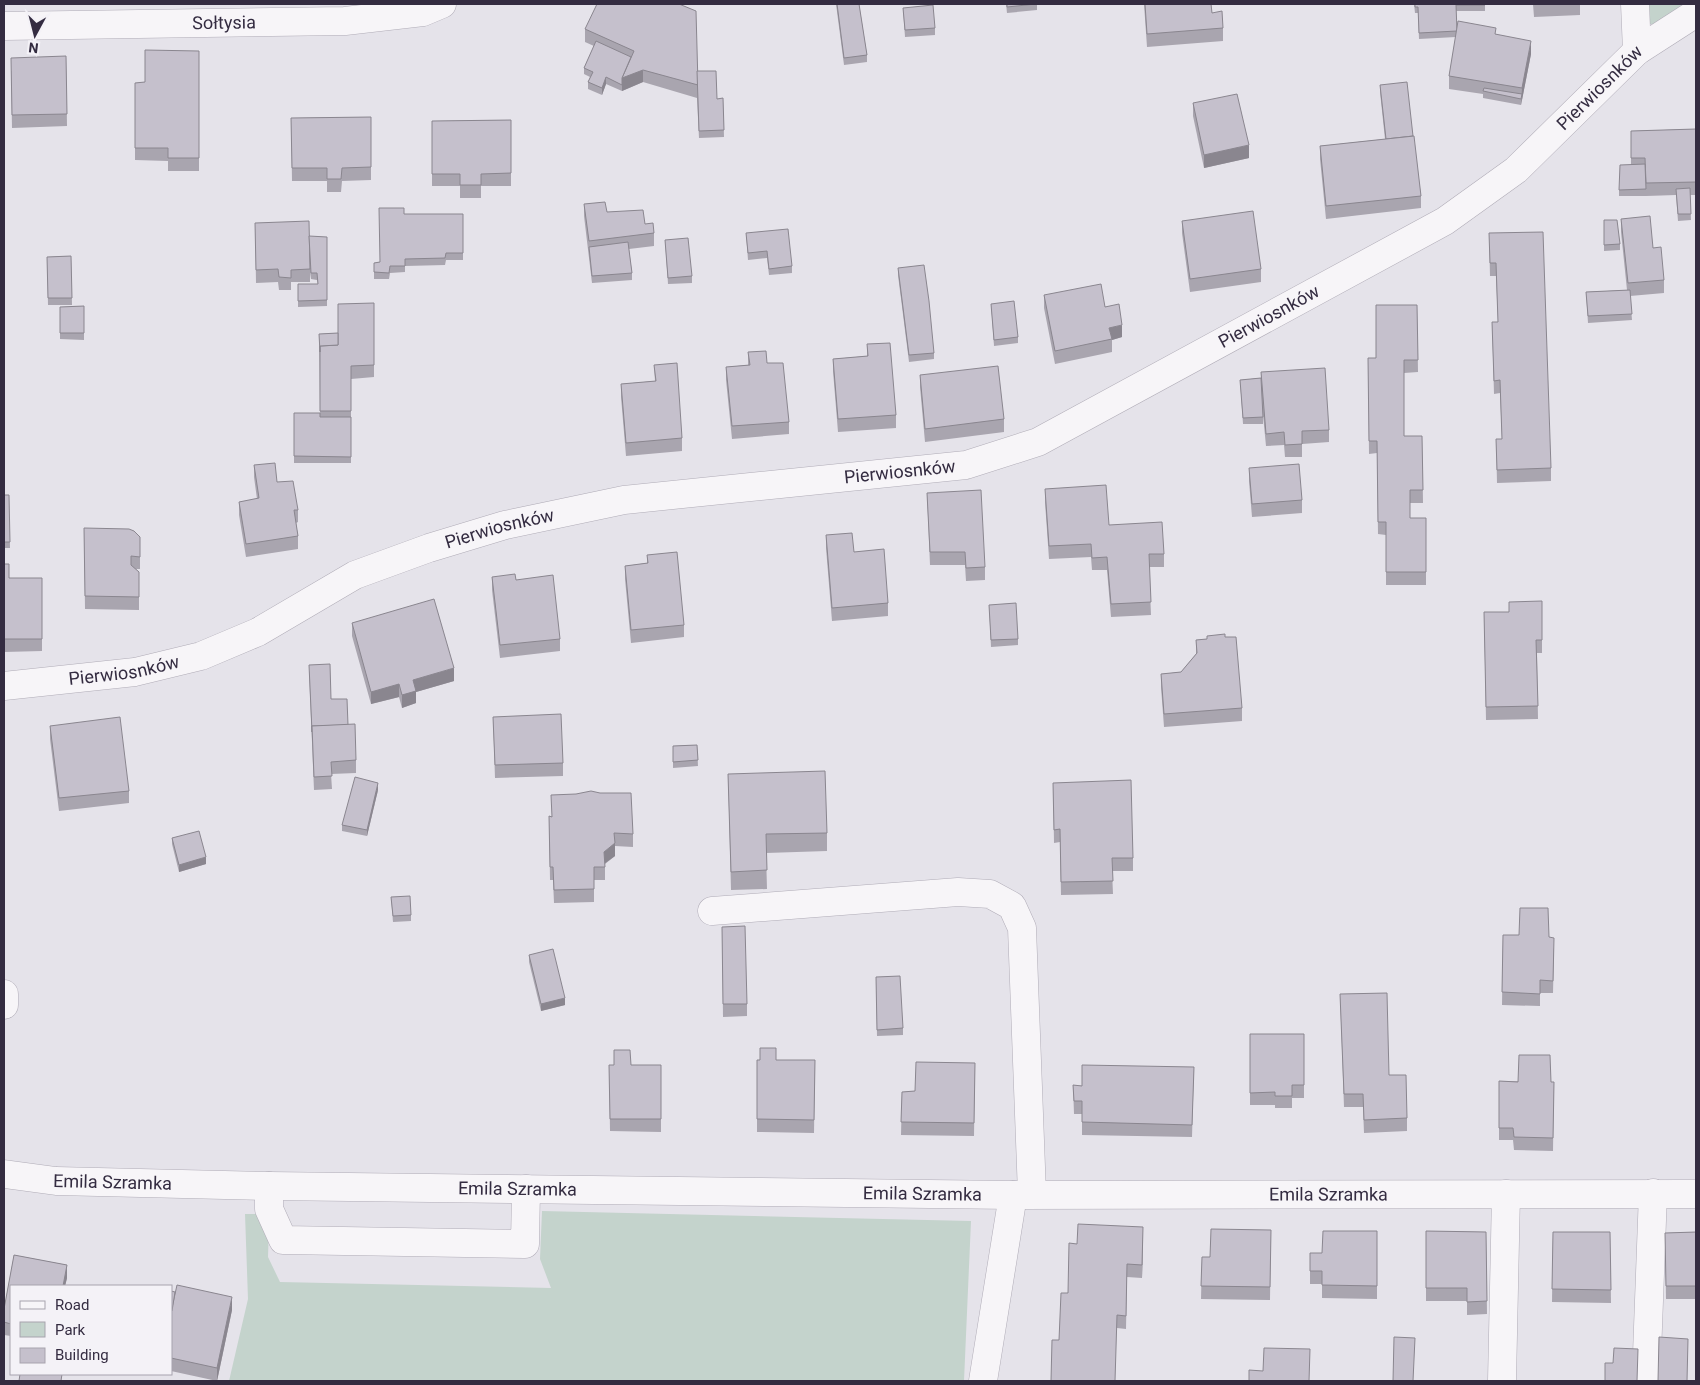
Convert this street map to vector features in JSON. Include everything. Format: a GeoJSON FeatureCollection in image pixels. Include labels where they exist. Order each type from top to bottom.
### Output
{"type":"FeatureCollection","features":[{"type":"Feature","properties":{"kind":"street","name":"Sołtysia"},"geometry":{"type":"LineString","coordinates":[[4,26],[345,21],[423,12],[442,4]]}},
{"type":"Feature","properties":{"kind":"street"},"geometry":{"type":"LineString","coordinates":[[1635,4],[1637,51]]}},
{"type":"Feature","properties":{"kind":"street","name":"Pierwiosnków"},"geometry":{"type":"LineString","coordinates":[[4,686],[135,672],[201,656],[258,632],[355,575],[429,548],[505,525],[624,500],[966,465],[1038,442],[1445,221],[1516,170],[1637,51],[1696,13]]}},
{"type":"Feature","properties":{"kind":"street"},"geometry":{"type":"LineString","coordinates":[[712,911],[958,892],[990,894],[1012,906],[1022,928],[1022,1195],[983,1381]]}},
{"type":"Feature","properties":{"kind":"street"},"geometry":{"type":"LineString","coordinates":[[4,994],[4,1006]]}},
{"type":"Feature","properties":{"kind":"street","name":"Emila Szramka"},"geometry":{"type":"LineString","coordinates":[[4,1174],[56,1181],[269,1186],[1022,1195],[1696,1194]]}},
{"type":"Feature","properties":{"kind":"street"},"geometry":{"type":"LineString","coordinates":[[269,1186],[269,1209],[282,1240],[525,1244],[526,1189]]}},
{"type":"Feature","properties":{"kind":"street"},"geometry":{"type":"LineString","coordinates":[[1646,1381],[1653,1193]]}},
{"type":"Feature","properties":{"kind":"street"},"geometry":{"type":"LineString","coordinates":[[1502,1381],[1506,1194]]}},
{"type":"Feature","properties":{"kind":"green space"},"geometry":{"type":"Polygon","coordinates":[[[1644,4],[1683,4],[1656,24],[1646,24],[1644,4]]]}},
{"type":"Feature","properties":{"kind":"green space"},"geometry":{"type":"Polygon","coordinates":[[[542,1211],[971,1221],[964,1381],[229,1381],[248,1299],[245,1214],[262,1214],[269,1225],[268,1257],[280,1282],[551,1288],[540,1259],[542,1211]]]}},
{"type":"Feature","properties":{"kind":"building"},"geometry":{"type":"Polygon","coordinates":[[[597,4],[679,4],[696,11],[698,85],[643,70],[622,78],[634,51],[585,29],[597,4]]]}},
{"type":"Feature","properties":{"kind":"building"},"geometry":{"type":"Polygon","coordinates":[[[837,4],[859,4],[867,55],[844,58],[837,4]]]}},
{"type":"Feature","properties":{"kind":"building"},"geometry":{"type":"Polygon","coordinates":[[[1007,4],[1036,4],[1007,7],[1007,4]]]}},
{"type":"Feature","properties":{"kind":"building"},"geometry":{"type":"Polygon","coordinates":[[[1145,4],[1211,4],[1212,13],[1222,11],[1223,28],[1147,34],[1145,4]]]}},
{"type":"Feature","properties":{"kind":"building"},"geometry":{"type":"Polygon","coordinates":[[[1415,4],[1485,5],[1456,5],[1457,31],[1419,33],[1418,7],[1415,7],[1415,4]]]}},
{"type":"Feature","properties":{"kind":"building"},"geometry":{"type":"Polygon","coordinates":[[[933,5],[935,28],[905,30],[903,8],[933,5]]]}},
{"type":"Feature","properties":{"kind":"building"},"geometry":{"type":"Polygon","coordinates":[[[1458,21],[1496,28],[1495,34],[1531,41],[1522,88],[1449,76],[1458,21]]]}},
{"type":"Feature","properties":{"kind":"building"},"geometry":{"type":"Polygon","coordinates":[[[596,41],[631,57],[622,78],[622,85],[606,77],[602,88],[588,82],[593,72],[584,68],[596,41]]]}},
{"type":"Feature","properties":{"kind":"building"},"geometry":{"type":"Polygon","coordinates":[[[145,50],[199,51],[199,158],[168,158],[168,148],[135,148],[135,83],[145,82],[145,50]]]}},
{"type":"Feature","properties":{"kind":"building"},"geometry":{"type":"Polygon","coordinates":[[[66,56],[67,114],[12,115],[11,58],[66,56]]]}},
{"type":"Feature","properties":{"kind":"building"},"geometry":{"type":"Polygon","coordinates":[[[697,71],[716,71],[717,99],[723,98],[724,130],[699,131],[697,71]]]}},
{"type":"Feature","properties":{"kind":"building"},"geometry":{"type":"Polygon","coordinates":[[[1407,82],[1413,136],[1386,139],[1380,85],[1407,82]]]}},
{"type":"Feature","properties":{"kind":"building"},"geometry":{"type":"Polygon","coordinates":[[[1484,88],[1522,94],[1521,99],[1483,91],[1484,88]]]}},
{"type":"Feature","properties":{"kind":"building"},"geometry":{"type":"Polygon","coordinates":[[[1237,94],[1249,145],[1204,155],[1193,103],[1237,94]]]}},
{"type":"Feature","properties":{"kind":"building"},"geometry":{"type":"Polygon","coordinates":[[[371,117],[371,167],[342,168],[341,179],[327,179],[327,168],[292,168],[291,118],[371,117]]]}},
{"type":"Feature","properties":{"kind":"building"},"geometry":{"type":"Polygon","coordinates":[[[511,120],[511,173],[481,174],[481,185],[460,185],[460,174],[432,174],[432,121],[511,120]]]}},
{"type":"Feature","properties":{"kind":"building"},"geometry":{"type":"Polygon","coordinates":[[[1696,129],[1696,182],[1646,183],[1645,158],[1631,158],[1631,131],[1696,129]]]}},
{"type":"Feature","properties":{"kind":"building"},"geometry":{"type":"Polygon","coordinates":[[[1414,136],[1421,196],[1326,206],[1320,146],[1414,136]]]}},
{"type":"Feature","properties":{"kind":"building"},"geometry":{"type":"Polygon","coordinates":[[[1645,164],[1646,189],[1619,190],[1620,165],[1645,164]]]}},
{"type":"Feature","properties":{"kind":"building"},"geometry":{"type":"Polygon","coordinates":[[[1690,188],[1691,214],[1678,214],[1676,189],[1690,188]]]}},
{"type":"Feature","properties":{"kind":"building"},"geometry":{"type":"Polygon","coordinates":[[[605,202],[607,212],[643,210],[645,224],[653,223],[654,233],[589,241],[584,204],[605,202]]]}},
{"type":"Feature","properties":{"kind":"building"},"geometry":{"type":"Polygon","coordinates":[[[379,208],[404,208],[404,214],[463,214],[463,253],[446,253],[445,258],[405,259],[405,266],[390,266],[389,273],[374,272],[374,263],[380,262],[379,208]]]}},
{"type":"Feature","properties":{"kind":"building"},"geometry":{"type":"Polygon","coordinates":[[[1253,211],[1261,269],[1190,279],[1182,221],[1253,211]]]}},
{"type":"Feature","properties":{"kind":"building"},"geometry":{"type":"Polygon","coordinates":[[[1650,216],[1653,248],[1661,247],[1664,280],[1628,283],[1621,219],[1650,216]]]}},
{"type":"Feature","properties":{"kind":"building"},"geometry":{"type":"Polygon","coordinates":[[[1604,220],[1617,220],[1620,244],[1604,245],[1604,220]]]}},
{"type":"Feature","properties":{"kind":"building"},"geometry":{"type":"Polygon","coordinates":[[[309,221],[310,269],[291,270],[291,278],[279,277],[278,269],[256,270],[255,223],[309,221]]]}},
{"type":"Feature","properties":{"kind":"building"},"geometry":{"type":"Polygon","coordinates":[[[788,229],[792,266],[769,269],[767,251],[748,253],[746,233],[788,229]]]}},
{"type":"Feature","properties":{"kind":"building"},"geometry":{"type":"Polygon","coordinates":[[[1543,232],[1551,468],[1497,470],[1496,439],[1502,439],[1500,380],[1494,381],[1492,322],[1498,322],[1496,263],[1490,263],[1489,233],[1543,232]]]}},
{"type":"Feature","properties":{"kind":"building"},"geometry":{"type":"Polygon","coordinates":[[[309,236],[327,237],[327,300],[298,301],[298,284],[318,284],[317,273],[311,273],[309,236]]]}},
{"type":"Feature","properties":{"kind":"building"},"geometry":{"type":"Polygon","coordinates":[[[688,238],[692,276],[668,278],[665,240],[688,238]]]}},
{"type":"Feature","properties":{"kind":"building"},"geometry":{"type":"Polygon","coordinates":[[[628,242],[632,273],[592,276],[589,247],[628,242]]]}},
{"type":"Feature","properties":{"kind":"building"},"geometry":{"type":"Polygon","coordinates":[[[71,256],[72,298],[48,298],[47,257],[71,256]]]}},
{"type":"Feature","properties":{"kind":"building"},"geometry":{"type":"Polygon","coordinates":[[[924,265],[934,353],[909,355],[898,268],[924,265]]]}},
{"type":"Feature","properties":{"kind":"building"},"geometry":{"type":"Polygon","coordinates":[[[1101,284],[1105,307],[1119,304],[1122,325],[1109,328],[1112,339],[1055,351],[1044,295],[1101,284]]]}},
{"type":"Feature","properties":{"kind":"building"},"geometry":{"type":"Polygon","coordinates":[[[1630,290],[1632,314],[1588,316],[1586,292],[1630,290]]]}},
{"type":"Feature","properties":{"kind":"building"},"geometry":{"type":"Polygon","coordinates":[[[1014,301],[1018,337],[994,340],[991,304],[1014,301]]]}},
{"type":"Feature","properties":{"kind":"building"},"geometry":{"type":"Polygon","coordinates":[[[374,303],[374,365],[351,366],[351,411],[320,411],[320,346],[338,345],[338,304],[374,303]]]}},
{"type":"Feature","properties":{"kind":"building"},"geometry":{"type":"Polygon","coordinates":[[[1376,305],[1417,305],[1418,360],[1404,360],[1404,436],[1422,436],[1423,490],[1410,490],[1410,518],[1426,518],[1426,572],[1386,572],[1386,522],[1378,522],[1377,441],[1369,441],[1368,358],[1376,358],[1376,305]]]}},
{"type":"Feature","properties":{"kind":"building"},"geometry":{"type":"Polygon","coordinates":[[[84,306],[84,333],[60,333],[60,307],[84,306]]]}},
{"type":"Feature","properties":{"kind":"building"},"geometry":{"type":"Polygon","coordinates":[[[338,333],[338,345],[320,346],[320,352],[319,334],[338,333]]]}},
{"type":"Feature","properties":{"kind":"building"},"geometry":{"type":"Polygon","coordinates":[[[890,343],[896,415],[838,419],[833,359],[868,356],[867,344],[890,343]]]}},
{"type":"Feature","properties":{"kind":"building"},"geometry":{"type":"Polygon","coordinates":[[[766,351],[767,363],[783,363],[789,422],[732,426],[726,367],[750,365],[748,352],[766,351]]]}},
{"type":"Feature","properties":{"kind":"building"},"geometry":{"type":"Polygon","coordinates":[[[677,363],[682,438],[626,443],[621,384],[656,381],[654,365],[677,363]]]}},
{"type":"Feature","properties":{"kind":"building"},"geometry":{"type":"Polygon","coordinates":[[[998,366],[1004,419],[925,429],[920,375],[998,366]]]}},
{"type":"Feature","properties":{"kind":"building"},"geometry":{"type":"Polygon","coordinates":[[[1325,368],[1329,430],[1302,431],[1302,444],[1285,445],[1284,432],[1266,434],[1261,372],[1325,368]]]}},
{"type":"Feature","properties":{"kind":"building"},"geometry":{"type":"Polygon","coordinates":[[[1261,378],[1263,417],[1243,418],[1240,380],[1261,378]]]}},
{"type":"Feature","properties":{"kind":"building"},"geometry":{"type":"Polygon","coordinates":[[[294,413],[320,413],[320,417],[351,417],[351,457],[294,456],[294,413]]]}},
{"type":"Feature","properties":{"kind":"building"},"geometry":{"type":"Polygon","coordinates":[[[275,463],[277,482],[293,481],[298,510],[294,510],[298,536],[246,544],[239,502],[259,498],[254,465],[275,463]]]}},
{"type":"Feature","properties":{"kind":"building"},"geometry":{"type":"Polygon","coordinates":[[[1299,464],[1302,500],[1252,504],[1249,468],[1299,464]]]}},
{"type":"Feature","properties":{"kind":"building"},"geometry":{"type":"Polygon","coordinates":[[[1106,485],[1109,525],[1162,522],[1164,554],[1149,554],[1151,602],[1111,604],[1107,557],[1092,558],[1091,544],[1049,546],[1045,489],[1106,485]]]}},
{"type":"Feature","properties":{"kind":"building"},"geometry":{"type":"Polygon","coordinates":[[[981,490],[985,567],[966,568],[965,552],[930,552],[927,493],[981,490]]]}},
{"type":"Feature","properties":{"kind":"building"},"geometry":{"type":"Polygon","coordinates":[[[4,495],[9,495],[10,542],[4,542],[4,495]]]}},
{"type":"Feature","properties":{"kind":"building"},"geometry":{"type":"Polygon","coordinates":[[[84,528],[129,529],[140,537],[140,557],[131,556],[131,565],[139,572],[139,597],[85,596],[84,528]]]}},
{"type":"Feature","properties":{"kind":"building"},"geometry":{"type":"Polygon","coordinates":[[[852,533],[854,552],[884,549],[888,603],[832,608],[826,535],[852,533]]]}},
{"type":"Feature","properties":{"kind":"building"},"geometry":{"type":"Polygon","coordinates":[[[677,552],[684,625],[631,630],[625,566],[648,563],[647,555],[677,552]]]}},
{"type":"Feature","properties":{"kind":"building"},"geometry":{"type":"Polygon","coordinates":[[[4,564],[9,564],[9,578],[42,578],[42,639],[4,639],[4,564]]]}},
{"type":"Feature","properties":{"kind":"building"},"geometry":{"type":"Polygon","coordinates":[[[515,574],[516,580],[553,575],[560,639],[500,645],[492,577],[515,574]]]}},
{"type":"Feature","properties":{"kind":"building"},"geometry":{"type":"Polygon","coordinates":[[[434,599],[454,668],[413,680],[416,691],[402,695],[399,684],[371,692],[352,623],[434,599]]]}},
{"type":"Feature","properties":{"kind":"building"},"geometry":{"type":"Polygon","coordinates":[[[1542,601],[1542,640],[1536,640],[1538,706],[1486,707],[1484,612],[1509,612],[1509,602],[1542,601]]]}},
{"type":"Feature","properties":{"kind":"building"},"geometry":{"type":"Polygon","coordinates":[[[1016,603],[1018,639],[991,640],[989,605],[1016,603]]]}},
{"type":"Feature","properties":{"kind":"building"},"geometry":{"type":"Polygon","coordinates":[[[1225,634],[1225,637],[1236,637],[1242,708],[1164,714],[1161,674],[1181,672],[1197,653],[1196,640],[1207,639],[1207,636],[1225,634]]]}},
{"type":"Feature","properties":{"kind":"building"},"geometry":{"type":"Polygon","coordinates":[[[330,664],[331,699],[347,699],[348,725],[312,726],[312,732],[309,665],[330,664]]]}},
{"type":"Feature","properties":{"kind":"building"},"geometry":{"type":"Polygon","coordinates":[[[561,714],[563,763],[495,765],[493,717],[561,714]]]}},
{"type":"Feature","properties":{"kind":"building"},"geometry":{"type":"Polygon","coordinates":[[[120,717],[129,791],[59,798],[50,726],[120,717]]]}},
{"type":"Feature","properties":{"kind":"building"},"geometry":{"type":"Polygon","coordinates":[[[355,724],[356,760],[331,762],[332,776],[314,777],[312,726],[355,724]]]}},
{"type":"Feature","properties":{"kind":"building"},"geometry":{"type":"Polygon","coordinates":[[[697,745],[698,760],[673,762],[673,746],[697,745]]]}},
{"type":"Feature","properties":{"kind":"building"},"geometry":{"type":"Polygon","coordinates":[[[825,771],[827,833],[766,834],[767,870],[731,872],[728,774],[825,771]]]}},
{"type":"Feature","properties":{"kind":"building"},"geometry":{"type":"Polygon","coordinates":[[[355,777],[378,783],[367,830],[342,825],[355,777]]]}},
{"type":"Feature","properties":{"kind":"building"},"geometry":{"type":"Polygon","coordinates":[[[1131,780],[1133,858],[1112,858],[1113,881],[1061,882],[1060,829],[1054,830],[1053,783],[1131,780]]]}},
{"type":"Feature","properties":{"kind":"building"},"geometry":{"type":"Polygon","coordinates":[[[591,791],[600,793],[631,793],[633,834],[614,833],[615,843],[604,852],[605,867],[594,867],[594,889],[554,890],[553,867],[550,867],[549,816],[552,817],[551,795],[591,791]]]}},
{"type":"Feature","properties":{"kind":"building"},"geometry":{"type":"Polygon","coordinates":[[[199,831],[206,857],[179,865],[172,838],[199,831]]]}},
{"type":"Feature","properties":{"kind":"building"},"geometry":{"type":"Polygon","coordinates":[[[410,896],[411,915],[393,916],[391,897],[410,896]]]}},
{"type":"Feature","properties":{"kind":"building"},"geometry":{"type":"Polygon","coordinates":[[[1520,908],[1548,908],[1549,937],[1554,938],[1553,981],[1540,980],[1540,994],[1502,992],[1503,935],[1519,935],[1520,908]]]}},
{"type":"Feature","properties":{"kind":"building"},"geometry":{"type":"Polygon","coordinates":[[[745,926],[747,1004],[723,1004],[722,927],[745,926]]]}},
{"type":"Feature","properties":{"kind":"building"},"geometry":{"type":"Polygon","coordinates":[[[553,949],[565,998],[541,1004],[529,955],[553,949]]]}},
{"type":"Feature","properties":{"kind":"building"},"geometry":{"type":"Polygon","coordinates":[[[900,976],[903,1028],[877,1030],[876,977],[900,976]]]}},
{"type":"Feature","properties":{"kind":"building"},"geometry":{"type":"Polygon","coordinates":[[[1387,993],[1389,1075],[1406,1075],[1407,1118],[1364,1120],[1363,1094],[1344,1094],[1340,994],[1387,993]]]}},
{"type":"Feature","properties":{"kind":"building"},"geometry":{"type":"Polygon","coordinates":[[[1250,1034],[1304,1034],[1304,1085],[1292,1085],[1292,1096],[1275,1096],[1275,1092],[1250,1093],[1250,1034]]]}},
{"type":"Feature","properties":{"kind":"building"},"geometry":{"type":"Polygon","coordinates":[[[760,1048],[776,1048],[776,1060],[815,1060],[814,1120],[757,1119],[757,1060],[760,1060],[760,1048]]]}},
{"type":"Feature","properties":{"kind":"building"},"geometry":{"type":"Polygon","coordinates":[[[614,1050],[630,1050],[631,1065],[661,1065],[661,1119],[610,1119],[609,1065],[614,1065],[614,1050]]]}},
{"type":"Feature","properties":{"kind":"building"},"geometry":{"type":"Polygon","coordinates":[[[1519,1055],[1550,1055],[1551,1082],[1554,1082],[1553,1138],[1514,1137],[1513,1128],[1499,1128],[1499,1081],[1518,1082],[1519,1055]]]}},
{"type":"Feature","properties":{"kind":"building"},"geometry":{"type":"Polygon","coordinates":[[[916,1062],[975,1063],[974,1123],[901,1122],[902,1092],[915,1091],[916,1062]]]}},
{"type":"Feature","properties":{"kind":"building"},"geometry":{"type":"Polygon","coordinates":[[[1082,1065],[1194,1067],[1192,1125],[1082,1122],[1082,1101],[1074,1101],[1073,1085],[1082,1086],[1082,1065]]]}},
{"type":"Feature","properties":{"kind":"building"},"geometry":{"type":"Polygon","coordinates":[[[1078,1224],[1143,1227],[1142,1265],[1127,1264],[1126,1316],[1117,1315],[1115,1381],[1051,1381],[1052,1340],[1059,1340],[1061,1293],[1068,1293],[1069,1243],[1077,1244],[1078,1224]]]}},
{"type":"Feature","properties":{"kind":"building"},"geometry":{"type":"Polygon","coordinates":[[[1211,1229],[1271,1230],[1270,1287],[1201,1286],[1202,1257],[1210,1257],[1211,1229]]]}},
{"type":"Feature","properties":{"kind":"building"},"geometry":{"type":"Polygon","coordinates":[[[1323,1231],[1377,1231],[1377,1286],[1322,1285],[1322,1271],[1310,1271],[1310,1253],[1322,1253],[1323,1231]]]}},
{"type":"Feature","properties":{"kind":"building"},"geometry":{"type":"Polygon","coordinates":[[[1426,1231],[1486,1232],[1487,1301],[1467,1302],[1467,1288],[1426,1288],[1426,1231]]]}},
{"type":"Feature","properties":{"kind":"building"},"geometry":{"type":"Polygon","coordinates":[[[1553,1232],[1610,1232],[1611,1290],[1552,1289],[1553,1232]]]}},
{"type":"Feature","properties":{"kind":"building"},"geometry":{"type":"Polygon","coordinates":[[[1696,1232],[1696,1286],[1666,1286],[1665,1233],[1696,1232]]]}},
{"type":"Feature","properties":{"kind":"building"},"geometry":{"type":"Polygon","coordinates":[[[14,1255],[67,1265],[63,1285],[10,1285],[10,1324],[4,1322],[4,1309],[14,1255]]]}},
{"type":"Feature","properties":{"kind":"building"},"geometry":{"type":"Polygon","coordinates":[[[177,1285],[232,1297],[217,1368],[172,1358],[172,1308],[177,1285]]]}},
{"type":"Feature","properties":{"kind":"building"},"geometry":{"type":"Polygon","coordinates":[[[172,1291],[175,1292],[172,1311],[172,1291]]]}},
{"type":"Feature","properties":{"kind":"building"},"geometry":{"type":"Polygon","coordinates":[[[1394,1337],[1415,1338],[1413,1381],[1393,1381],[1394,1337]]]}},
{"type":"Feature","properties":{"kind":"building"},"geometry":{"type":"Polygon","coordinates":[[[1659,1337],[1688,1339],[1687,1381],[1658,1381],[1659,1337]]]}},
{"type":"Feature","properties":{"kind":"building"},"geometry":{"type":"Polygon","coordinates":[[[1264,1348],[1310,1349],[1309,1381],[1249,1381],[1249,1370],[1263,1371],[1264,1348]]]}},
{"type":"Feature","properties":{"kind":"building"},"geometry":{"type":"Polygon","coordinates":[[[1614,1348],[1638,1349],[1637,1381],[1605,1381],[1605,1363],[1613,1363],[1614,1348]]]}},
{"type":"Feature","properties":{"kind":"building"},"geometry":{"type":"Polygon","coordinates":[[[20,1375],[62,1375],[61,1381],[19,1381],[20,1375]]]}}]}
